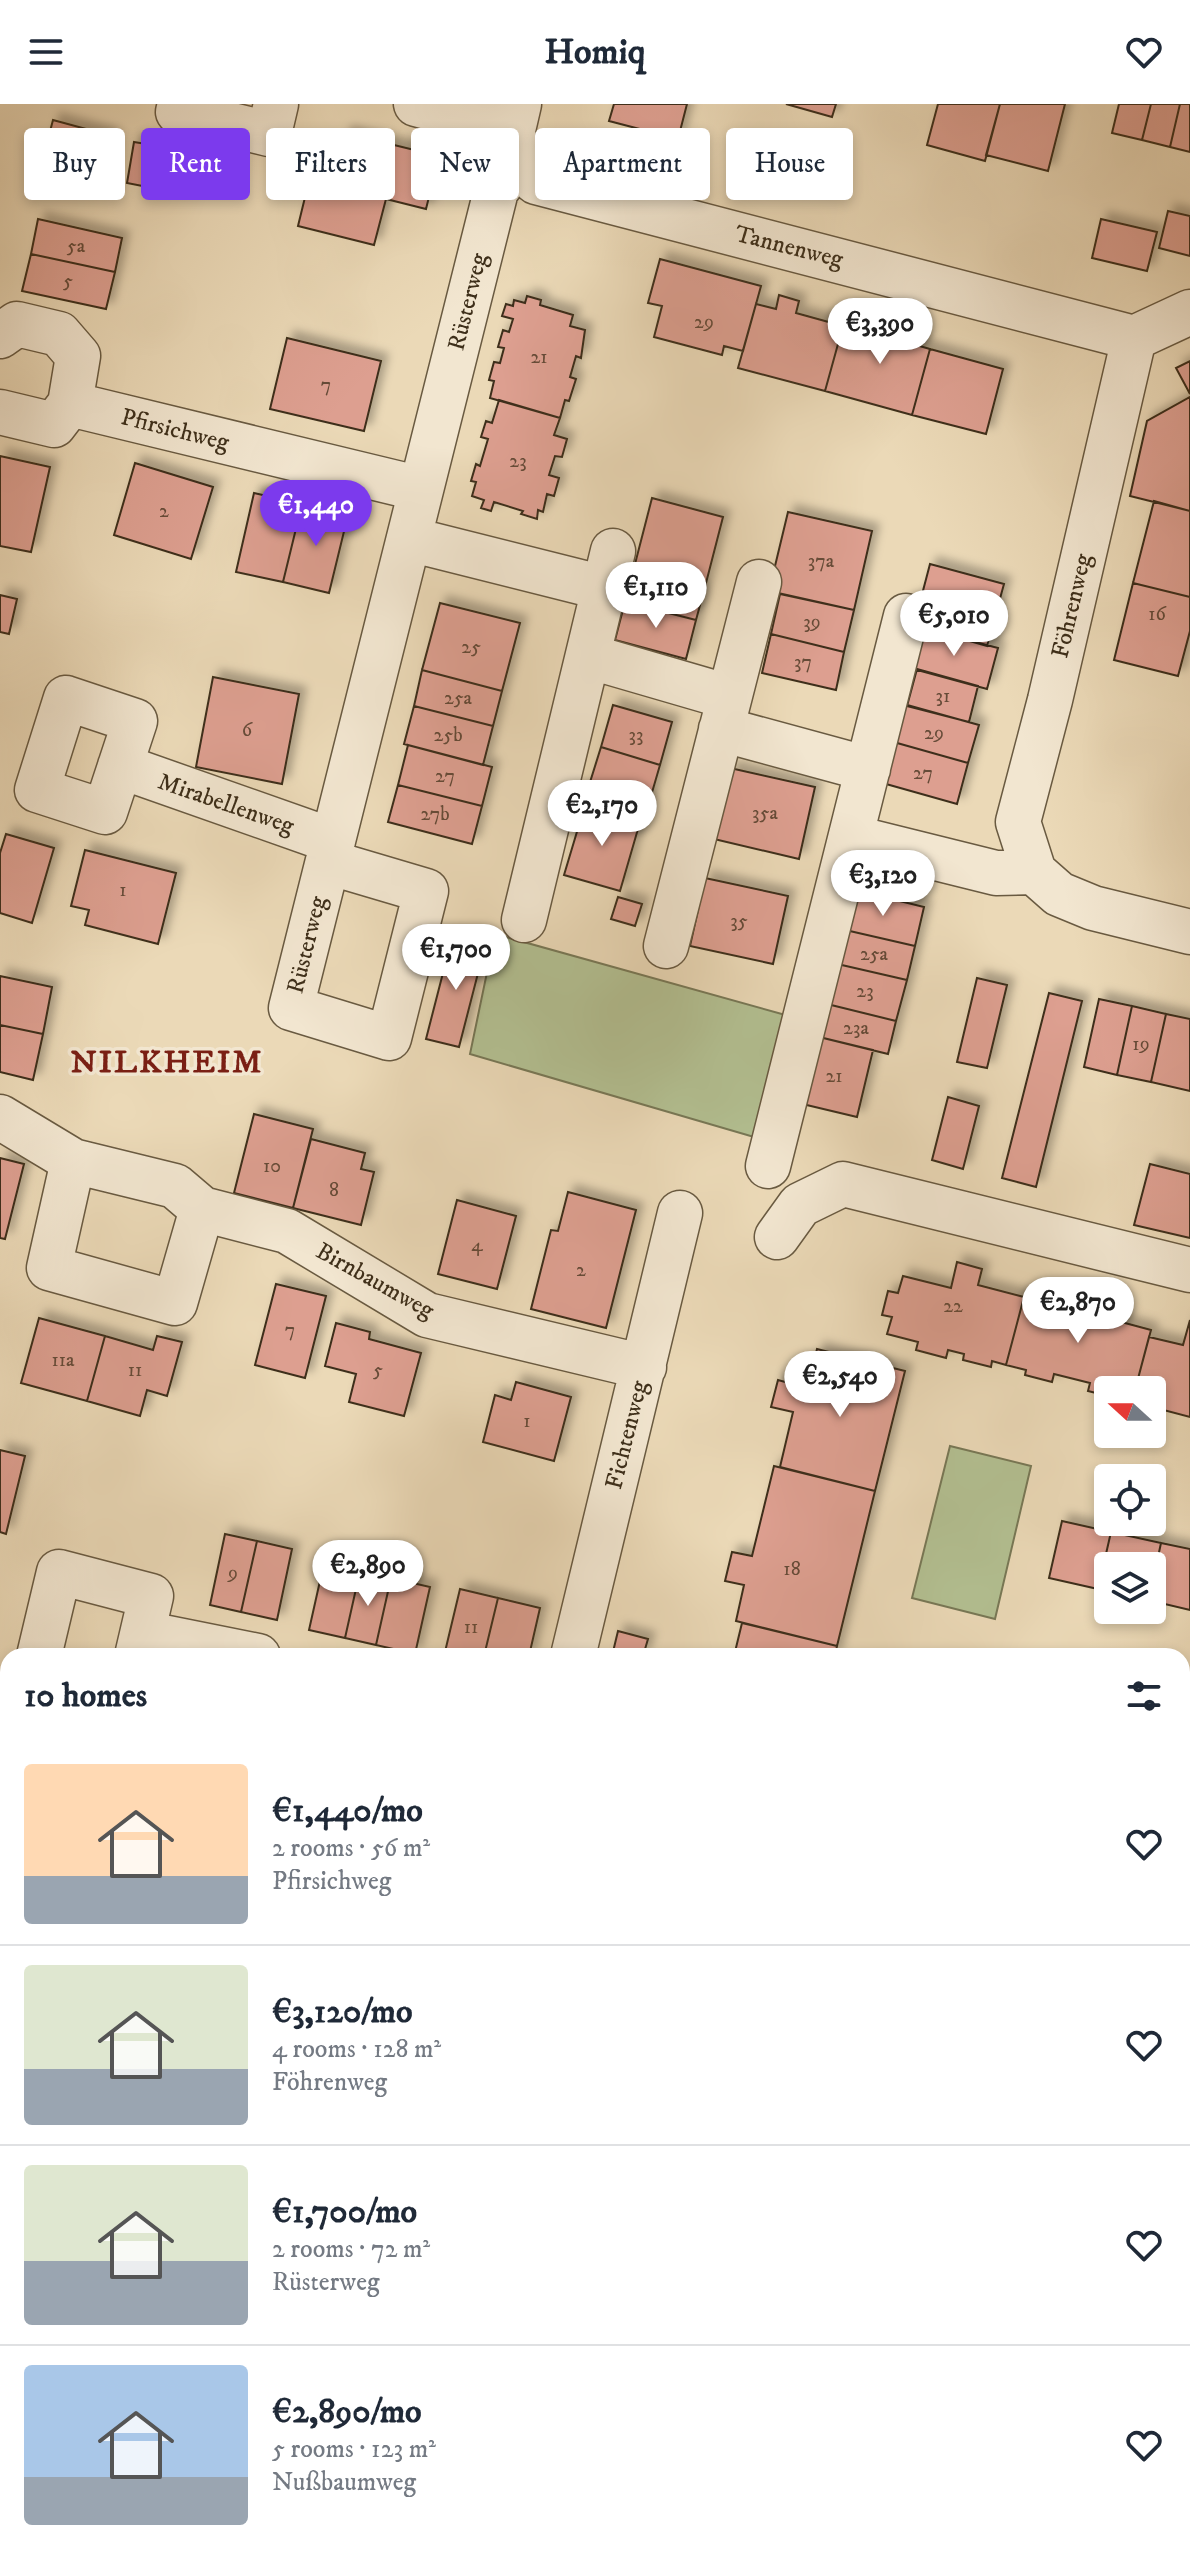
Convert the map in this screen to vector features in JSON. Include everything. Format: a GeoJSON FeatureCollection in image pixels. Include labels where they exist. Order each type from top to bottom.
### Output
{"type":"FeatureCollection","features":[{"type":"Feature","properties":{"kind":"street"},"geometry":{"type":"LineString","coordinates":[[180,104],[178,112],[269,134],[276,104]]}},
{"type":"Feature","properties":{"kind":"street","name":"Tannenweg"},"geometry":{"type":"LineString","coordinates":[[416,104],[499,128]]}},
{"type":"Feature","properties":{"kind":"street","name":"Tannenweg"},"geometry":{"type":"LineString","coordinates":[[519,140],[536,182],[1134,338]]}},
{"type":"Feature","properties":{"kind":"street","name":"Rüsterweg"},"geometry":{"type":"LineString","coordinates":[[330,852],[494,200]]}},
{"type":"Feature","properties":{"kind":"street"},"geometry":{"type":"LineString","coordinates":[[1134,338],[1190,312]]}},
{"type":"Feature","properties":{"kind":"street"},"geometry":{"type":"LineString","coordinates":[[0,336],[17,324],[59,334],[78,356],[70,404],[54,425],[0,412]]}},
{"type":"Feature","properties":{"kind":"street","name":"Föhrenweg"},"geometry":{"type":"LineString","coordinates":[[1034,872],[1018,822],[1050,700],[1134,338]]}},
{"type":"Feature","properties":{"kind":"street","name":"Pfirsichweg"},"geometry":{"type":"LineString","coordinates":[[70,404],[421,489]]}},
{"type":"Feature","properties":{"kind":"street"},"geometry":{"type":"LineString","coordinates":[[409,539],[609,569],[524,920]]}},
{"type":"Feature","properties":{"kind":"street"},"geometry":{"type":"LineString","coordinates":[[666,946],[759,582]]}},
{"type":"Feature","properties":{"kind":"street"},"geometry":{"type":"LineString","coordinates":[[768,1166],[906,616]]}},
{"type":"Feature","properties":{"kind":"street"},"geometry":{"type":"LineString","coordinates":[[588,656],[868,769]]}},
{"type":"Feature","properties":{"kind":"street","name":"Mirabellenweg"},"geometry":{"type":"LineString","coordinates":[[120,766],[330,852]]}},
{"type":"Feature","properties":{"kind":"street"},"geometry":{"type":"LineString","coordinates":[[851,837],[996,873],[1034,872],[1059,894],[1093,908],[1190,932]]}},
{"type":"Feature","properties":{"kind":"street","name":"Birnbaumweg"},"geometry":{"type":"LineString","coordinates":[[0,1117],[73,1161],[175,1186],[202,1209],[287,1231],[427,1315],[644,1367]]}},
{"type":"Feature","properties":{"kind":"street"},"geometry":{"type":"LineString","coordinates":[[73,1161],[49,1268],[175,1303],[202,1209]]}},
{"type":"Feature","properties":{"kind":"street"},"geometry":{"type":"LineString","coordinates":[[777,1237],[800,1205],[843,1184],[1190,1270]]}},
{"type":"Feature","properties":{"kind":"street","name":"Fichtenweg"},"geometry":{"type":"LineString","coordinates":[[575,1648],[680,1213]]}},
{"type":"Feature","properties":{"kind":"street"},"geometry":{"type":"LineString","coordinates":[[41,1648],[59,1572],[151,1596],[140,1645],[172,1648]]}},
{"type":"Feature","properties":{"kind":"green space"},"geometry":{"type":"Polygon","coordinates":[[[495,934],[789,1016],[754,1137],[470,1054],[495,934]]]}},
{"type":"Feature","properties":{"kind":"green space"},"geometry":{"type":"Polygon","coordinates":[[[950,1446],[1031,1466],[995,1619],[912,1598],[950,1446]]]}},
{"type":"Feature","properties":{"kind":"building"},"geometry":{"type":"Polygon","coordinates":[[[614,104],[687,104],[681,128],[636,128],[609,121],[614,104]]]}},
{"type":"Feature","properties":{"kind":"building"},"geometry":{"type":"Polygon","coordinates":[[[786,104],[836,104],[832,117],[786,104]]]}},
{"type":"Feature","properties":{"kind":"building"},"geometry":{"type":"Polygon","coordinates":[[[938,104],[1000,104],[985,161],[927,145],[938,104]]]}},
{"type":"Feature","properties":{"kind":"building"},"geometry":{"type":"Polygon","coordinates":[[[1000,104],[1065,104],[1048,171],[986,155],[1000,104]]]}},
{"type":"Feature","properties":{"kind":"building"},"geometry":{"type":"Polygon","coordinates":[[[1119,104],[1151,104],[1142,140],[1112,133],[1119,104]]]}},
{"type":"Feature","properties":{"kind":"building"},"geometry":{"type":"Polygon","coordinates":[[[1151,104],[1180,104],[1170,147],[1142,140],[1151,104]]]}},
{"type":"Feature","properties":{"kind":"building"},"geometry":{"type":"Polygon","coordinates":[[[1180,104],[1190,104],[1190,152],[1170,147],[1180,104]]]}},
{"type":"Feature","properties":{"kind":"building"},"geometry":{"type":"Polygon","coordinates":[[[53,120],[82,128],[51,128],[53,120]]]}},
{"type":"Feature","properties":{"kind":"building"},"geometry":{"type":"Polygon","coordinates":[[[134,142],[141,143],[141,186],[127,183],[134,142]]]}},
{"type":"Feature","properties":{"kind":"building"},"geometry":{"type":"Polygon","coordinates":[[[395,145],[411,149],[411,200],[428,200],[426,209],[390,200],[395,200],[395,145]]]}},
{"type":"Feature","properties":{"kind":"building"},"geometry":{"type":"Polygon","coordinates":[[[304,200],[386,200],[374,245],[298,226],[304,200]]]}},
{"type":"Feature","properties":{"kind":"building"},"geometry":{"type":"Polygon","coordinates":[[[1168,211],[1190,216],[1190,256],[1159,248],[1168,211]]]}},
{"type":"Feature","properties":{"kind":"building"},"geometry":{"type":"Polygon","coordinates":[[[38,219],[122,238],[115,272],[31,254],[38,219]]]}},
{"type":"Feature","properties":{"kind":"building"},"geometry":{"type":"Polygon","coordinates":[[[1101,219],[1157,232],[1147,271],[1092,258],[1101,219]]]}},
{"type":"Feature","properties":{"kind":"building"},"geometry":{"type":"Polygon","coordinates":[[[31,254],[115,272],[106,309],[22,291],[31,254]]]}},
{"type":"Feature","properties":{"kind":"building"},"geometry":{"type":"Polygon","coordinates":[[[660,259],[761,286],[743,351],[724,346],[722,355],[654,337],[662,306],[648,303],[660,259]]]}},
{"type":"Feature","properties":{"kind":"building"},"geometry":{"type":"Polygon","coordinates":[[[779,295],[799,301],[796,313],[843,326],[825,391],[738,368],[756,304],[776,309],[779,295]]]}},
{"type":"Feature","properties":{"kind":"building"},"geometry":{"type":"Polygon","coordinates":[[[527,296],[541,300],[540,305],[573,315],[570,326],[585,330],[581,358],[576,356],[570,377],[576,379],[560,418],[490,398],[494,381],[489,380],[494,362],[500,363],[504,348],[498,347],[503,330],[509,332],[513,319],[502,316],[506,304],[513,306],[514,300],[525,303],[527,296]]]}},
{"type":"Feature","properties":{"kind":"building"},"geometry":{"type":"Polygon","coordinates":[[[907,315],[917,323],[919,333],[916,345],[930,349],[912,415],[825,391],[843,326],[885,337],[889,323],[896,316],[907,315]]]}},
{"type":"Feature","properties":{"kind":"building"},"geometry":{"type":"Polygon","coordinates":[[[287,338],[381,361],[364,431],[270,409],[287,338]]]}},
{"type":"Feature","properties":{"kind":"building"},"geometry":{"type":"Polygon","coordinates":[[[930,349],[1003,369],[986,434],[912,415],[930,349]]]}},
{"type":"Feature","properties":{"kind":"building"},"geometry":{"type":"Polygon","coordinates":[[[1190,361],[1190,394],[1176,368],[1190,361]]]}},
{"type":"Feature","properties":{"kind":"building"},"geometry":{"type":"Polygon","coordinates":[[[1190,397],[1190,511],[1130,496],[1147,421],[1190,397]]]}},
{"type":"Feature","properties":{"kind":"building"},"geometry":{"type":"Polygon","coordinates":[[[499,400],[560,418],[554,435],[567,439],[562,457],[555,456],[549,475],[559,478],[554,496],[547,494],[543,512],[538,510],[537,519],[494,502],[491,511],[481,508],[484,500],[472,496],[476,482],[471,481],[476,464],[480,466],[488,439],[481,437],[486,421],[492,423],[499,400]]]}},
{"type":"Feature","properties":{"kind":"building"},"geometry":{"type":"Polygon","coordinates":[[[0,456],[50,467],[31,552],[0,546],[0,456]]]}},
{"type":"Feature","properties":{"kind":"building"},"geometry":{"type":"Polygon","coordinates":[[[135,463],[213,487],[191,559],[114,535],[135,463]]]}},
{"type":"Feature","properties":{"kind":"building"},"geometry":{"type":"Polygon","coordinates":[[[254,493],[302,504],[283,582],[236,572],[254,493]]]}},
{"type":"Feature","properties":{"kind":"building"},"geometry":{"type":"Polygon","coordinates":[[[652,498],[723,517],[706,583],[635,564],[652,498]]]}},
{"type":"Feature","properties":{"kind":"building"},"geometry":{"type":"Polygon","coordinates":[[[1154,501],[1190,511],[1190,597],[1133,583],[1154,501]]]}},
{"type":"Feature","properties":{"kind":"building"},"geometry":{"type":"Polygon","coordinates":[[[302,504],[348,515],[329,593],[283,582],[302,504]]]}},
{"type":"Feature","properties":{"kind":"building"},"geometry":{"type":"Polygon","coordinates":[[[788,512],[872,531],[854,610],[769,591],[788,512]]]}},
{"type":"Feature","properties":{"kind":"building"},"geometry":{"type":"Polygon","coordinates":[[[635,564],[706,583],[696,620],[625,602],[635,564]]]}},
{"type":"Feature","properties":{"kind":"building"},"geometry":{"type":"Polygon","coordinates":[[[930,564],[1004,584],[987,646],[914,625],[930,564]]]}},
{"type":"Feature","properties":{"kind":"building"},"geometry":{"type":"Polygon","coordinates":[[[1133,583],[1190,597],[1190,631],[1178,676],[1114,660],[1133,583]]]}},
{"type":"Feature","properties":{"kind":"building"},"geometry":{"type":"Polygon","coordinates":[[[780,594],[854,610],[844,652],[771,634],[780,594]]]}},
{"type":"Feature","properties":{"kind":"building"},"geometry":{"type":"Polygon","coordinates":[[[0,595],[17,599],[9,634],[0,632],[0,595]]]}},
{"type":"Feature","properties":{"kind":"building"},"geometry":{"type":"Polygon","coordinates":[[[625,602],[696,620],[686,659],[615,640],[625,602]]]}},
{"type":"Feature","properties":{"kind":"building"},"geometry":{"type":"Polygon","coordinates":[[[440,603],[520,623],[502,691],[422,670],[440,603]]]}},
{"type":"Feature","properties":{"kind":"building"},"geometry":{"type":"Polygon","coordinates":[[[922,628],[998,648],[987,689],[910,668],[922,628]]]}},
{"type":"Feature","properties":{"kind":"building"},"geometry":{"type":"Polygon","coordinates":[[[771,634],[844,652],[836,690],[762,673],[771,634]]]}},
{"type":"Feature","properties":{"kind":"building"},"geometry":{"type":"Polygon","coordinates":[[[917,669],[978,686],[969,722],[907,706],[917,669]]]}},
{"type":"Feature","properties":{"kind":"building"},"geometry":{"type":"Polygon","coordinates":[[[422,670],[502,691],[493,726],[414,706],[422,670]]]}},
{"type":"Feature","properties":{"kind":"building"},"geometry":{"type":"Polygon","coordinates":[[[213,677],[299,694],[282,784],[196,767],[213,677]]]}},
{"type":"Feature","properties":{"kind":"building"},"geometry":{"type":"Polygon","coordinates":[[[900,703],[979,725],[968,763],[890,741],[900,703]]]}},
{"type":"Feature","properties":{"kind":"building"},"geometry":{"type":"Polygon","coordinates":[[[613,705],[672,722],[660,765],[601,747],[613,705]]]}},
{"type":"Feature","properties":{"kind":"building"},"geometry":{"type":"Polygon","coordinates":[[[414,706],[493,726],[483,765],[404,744],[414,706]]]}},
{"type":"Feature","properties":{"kind":"building"},"geometry":{"type":"Polygon","coordinates":[[[890,741],[968,763],[957,804],[879,782],[890,741]]]}},
{"type":"Feature","properties":{"kind":"building"},"geometry":{"type":"Polygon","coordinates":[[[408,745],[492,767],[482,806],[398,785],[408,745]]]}},
{"type":"Feature","properties":{"kind":"building"},"geometry":{"type":"Polygon","coordinates":[[[601,747],[660,765],[646,813],[586,795],[601,747]]]}},
{"type":"Feature","properties":{"kind":"building"},"geometry":{"type":"Polygon","coordinates":[[[730,768],[815,787],[799,859],[714,839],[730,768]]]}},
{"type":"Feature","properties":{"kind":"building"},"geometry":{"type":"Polygon","coordinates":[[[398,785],[482,806],[472,844],[388,822],[398,785]]]}},
{"type":"Feature","properties":{"kind":"building"},"geometry":{"type":"Polygon","coordinates":[[[585,805],[640,822],[620,891],[564,875],[585,805]]]}},
{"type":"Feature","properties":{"kind":"building"},"geometry":{"type":"Polygon","coordinates":[[[6,834],[54,848],[32,923],[0,913],[0,853],[6,834]]]}},
{"type":"Feature","properties":{"kind":"building"},"geometry":{"type":"Polygon","coordinates":[[[85,850],[176,873],[158,944],[85,925],[89,910],[71,906],[85,850]]]}},
{"type":"Feature","properties":{"kind":"building"},"geometry":{"type":"Polygon","coordinates":[[[705,878],[788,896],[773,964],[690,946],[705,878]]]}},
{"type":"Feature","properties":{"kind":"building"},"geometry":{"type":"Polygon","coordinates":[[[851,889],[924,907],[915,946],[841,929],[851,889]]]}},
{"type":"Feature","properties":{"kind":"building"},"geometry":{"type":"Polygon","coordinates":[[[618,897],[642,904],[635,926],[611,919],[618,897]]]}},
{"type":"Feature","properties":{"kind":"building"},"geometry":{"type":"Polygon","coordinates":[[[841,929],[915,946],[907,980],[833,963],[841,929]]]}},
{"type":"Feature","properties":{"kind":"building"},"geometry":{"type":"Polygon","coordinates":[[[452,938],[485,946],[459,1047],[426,1039],[452,938]]]}},
{"type":"Feature","properties":{"kind":"building"},"geometry":{"type":"Polygon","coordinates":[[[833,963],[907,980],[896,1021],[823,1003],[833,963]]]}},
{"type":"Feature","properties":{"kind":"building"},"geometry":{"type":"Polygon","coordinates":[[[0,976],[52,987],[43,1034],[0,1025],[0,976]]]}},
{"type":"Feature","properties":{"kind":"building"},"geometry":{"type":"Polygon","coordinates":[[[977,978],[1007,985],[987,1068],[957,1062],[977,978]]]}},
{"type":"Feature","properties":{"kind":"building"},"geometry":{"type":"Polygon","coordinates":[[[1049,993],[1082,1001],[1036,1187],[1002,1178],[1049,993]]]}},
{"type":"Feature","properties":{"kind":"building"},"geometry":{"type":"Polygon","coordinates":[[[1099,999],[1132,1006],[1117,1075],[1084,1067],[1099,999]]]}},
{"type":"Feature","properties":{"kind":"building"},"geometry":{"type":"Polygon","coordinates":[[[823,1003],[896,1021],[888,1054],[815,1036],[823,1003]]]}},
{"type":"Feature","properties":{"kind":"building"},"geometry":{"type":"Polygon","coordinates":[[[1132,1006],[1166,1014],[1151,1082],[1117,1075],[1132,1006]]]}},
{"type":"Feature","properties":{"kind":"building"},"geometry":{"type":"Polygon","coordinates":[[[1166,1014],[1190,1019],[1190,1091],[1151,1082],[1166,1014]]]}},
{"type":"Feature","properties":{"kind":"building"},"geometry":{"type":"Polygon","coordinates":[[[0,1025],[43,1034],[33,1080],[0,1072],[0,1025]]]}},
{"type":"Feature","properties":{"kind":"building"},"geometry":{"type":"Polygon","coordinates":[[[811,1035],[873,1050],[857,1117],[794,1102],[811,1035]]]}},
{"type":"Feature","properties":{"kind":"building"},"geometry":{"type":"Polygon","coordinates":[[[948,1097],[979,1106],[963,1169],[932,1160],[948,1097]]]}},
{"type":"Feature","properties":{"kind":"building"},"geometry":{"type":"Polygon","coordinates":[[[254,1114],[313,1129],[293,1208],[234,1193],[254,1114]]]}},
{"type":"Feature","properties":{"kind":"building"},"geometry":{"type":"Polygon","coordinates":[[[311,1139],[365,1153],[361,1169],[374,1172],[361,1225],[293,1208],[311,1139]]]}},
{"type":"Feature","properties":{"kind":"building"},"geometry":{"type":"Polygon","coordinates":[[[0,1158],[24,1164],[5,1239],[0,1238],[0,1158]]]}},
{"type":"Feature","properties":{"kind":"building"},"geometry":{"type":"Polygon","coordinates":[[[1150,1164],[1190,1174],[1190,1238],[1134,1225],[1150,1164]]]}},
{"type":"Feature","properties":{"kind":"building"},"geometry":{"type":"Polygon","coordinates":[[[568,1192],[636,1210],[606,1328],[531,1309],[551,1230],[558,1231],[568,1192]]]}},
{"type":"Feature","properties":{"kind":"building"},"geometry":{"type":"Polygon","coordinates":[[[457,1200],[516,1216],[497,1289],[438,1274],[457,1200]]]}},
{"type":"Feature","properties":{"kind":"building"},"geometry":{"type":"Polygon","coordinates":[[[957,1262],[982,1269],[978,1285],[1024,1297],[1006,1365],[992,1361],[991,1367],[963,1360],[964,1354],[948,1350],[946,1358],[916,1350],[918,1342],[887,1334],[892,1317],[882,1315],[888,1291],[898,1293],[903,1276],[951,1288],[957,1262]]]}},
{"type":"Feature","properties":{"kind":"building"},"geometry":{"type":"Polygon","coordinates":[[[276,1284],[326,1296],[305,1378],[255,1365],[276,1284]]]}},
{"type":"Feature","properties":{"kind":"building"},"geometry":{"type":"Polygon","coordinates":[[[1079,1292],[1104,1298],[1099,1316],[1151,1330],[1139,1376],[1094,1376],[1094,1392],[1088,1391],[1090,1383],[1054,1374],[1052,1382],[1025,1375],[1026,1370],[1006,1365],[1024,1297],[1074,1310],[1079,1292]]]}},
{"type":"Feature","properties":{"kind":"building"},"geometry":{"type":"Polygon","coordinates":[[[39,1318],[105,1336],[87,1401],[21,1383],[39,1318]]]}},
{"type":"Feature","properties":{"kind":"building"},"geometry":{"type":"Polygon","coordinates":[[[1190,1320],[1190,1417],[1166,1411],[1166,1376],[1139,1376],[1149,1337],[1183,1345],[1190,1320]]]}},
{"type":"Feature","properties":{"kind":"building"},"geometry":{"type":"Polygon","coordinates":[[[336,1323],[370,1332],[369,1339],[421,1353],[404,1416],[349,1402],[356,1374],[325,1366],[336,1323]]]}},
{"type":"Feature","properties":{"kind":"building"},"geometry":{"type":"Polygon","coordinates":[[[105,1336],[153,1350],[157,1336],[182,1342],[167,1396],[147,1390],[140,1416],[87,1401],[105,1336]]]}},
{"type":"Feature","properties":{"kind":"building"},"geometry":{"type":"Polygon","coordinates":[[[817,1349],[905,1371],[875,1491],[780,1467],[793,1412],[771,1407],[778,1380],[807,1388],[817,1349]]]}},
{"type":"Feature","properties":{"kind":"building"},"geometry":{"type":"Polygon","coordinates":[[[516,1382],[571,1397],[554,1461],[483,1442],[495,1395],[511,1400],[516,1382]]]}},
{"type":"Feature","properties":{"kind":"building"},"geometry":{"type":"Polygon","coordinates":[[[0,1450],[25,1456],[6,1534],[0,1532],[0,1450]]]}},
{"type":"Feature","properties":{"kind":"building"},"geometry":{"type":"Polygon","coordinates":[[[774,1466],[875,1491],[837,1646],[736,1621],[744,1585],[725,1581],[732,1552],[752,1556],[774,1466]]]}},
{"type":"Feature","properties":{"kind":"building"},"geometry":{"type":"Polygon","coordinates":[[[1062,1521],[1094,1528],[1094,1536],[1110,1536],[1106,1552],[1094,1552],[1094,1588],[1049,1578],[1062,1521]]]}},
{"type":"Feature","properties":{"kind":"building"},"geometry":{"type":"Polygon","coordinates":[[[225,1534],[257,1541],[241,1612],[210,1605],[225,1534]]]}},
{"type":"Feature","properties":{"kind":"building"},"geometry":{"type":"Polygon","coordinates":[[[1110,1536],[1129,1536],[1161,1543],[1159,1552],[1106,1552],[1110,1536]]]}},
{"type":"Feature","properties":{"kind":"building"},"geometry":{"type":"Polygon","coordinates":[[[257,1541],[292,1549],[277,1620],[241,1612],[257,1541]]]}},
{"type":"Feature","properties":{"kind":"building"},"geometry":{"type":"Polygon","coordinates":[[[1161,1543],[1190,1549],[1190,1610],[1166,1604],[1166,1552],[1159,1552],[1161,1543]]]}},
{"type":"Feature","properties":{"kind":"building"},"geometry":{"type":"Polygon","coordinates":[[[324,1563],[360,1571],[345,1638],[309,1630],[324,1563]]]}},
{"type":"Feature","properties":{"kind":"building"},"geometry":{"type":"Polygon","coordinates":[[[360,1571],[391,1578],[376,1645],[345,1638],[360,1571]]]}},
{"type":"Feature","properties":{"kind":"building"},"geometry":{"type":"Polygon","coordinates":[[[391,1578],[430,1587],[416,1648],[376,1645],[391,1578]]]}},
{"type":"Feature","properties":{"kind":"building"},"geometry":{"type":"Polygon","coordinates":[[[460,1589],[498,1598],[486,1648],[446,1648],[460,1589]]]}},
{"type":"Feature","properties":{"kind":"building"},"geometry":{"type":"Polygon","coordinates":[[[498,1598],[540,1608],[531,1648],[486,1648],[498,1598]]]}},
{"type":"Feature","properties":{"kind":"building"},"geometry":{"type":"Polygon","coordinates":[[[742,1623],[837,1646],[837,1648],[736,1648],[742,1623]]]}},
{"type":"Feature","properties":{"kind":"building"},"geometry":{"type":"Polygon","coordinates":[[[618,1631],[648,1639],[645,1648],[614,1648],[618,1631]]]}},
{"type":"Feature","properties":{"kind":"district","name":"NILKHEIM"},"geometry":{"type":"Point","coordinates":[167,1063]}}]}
